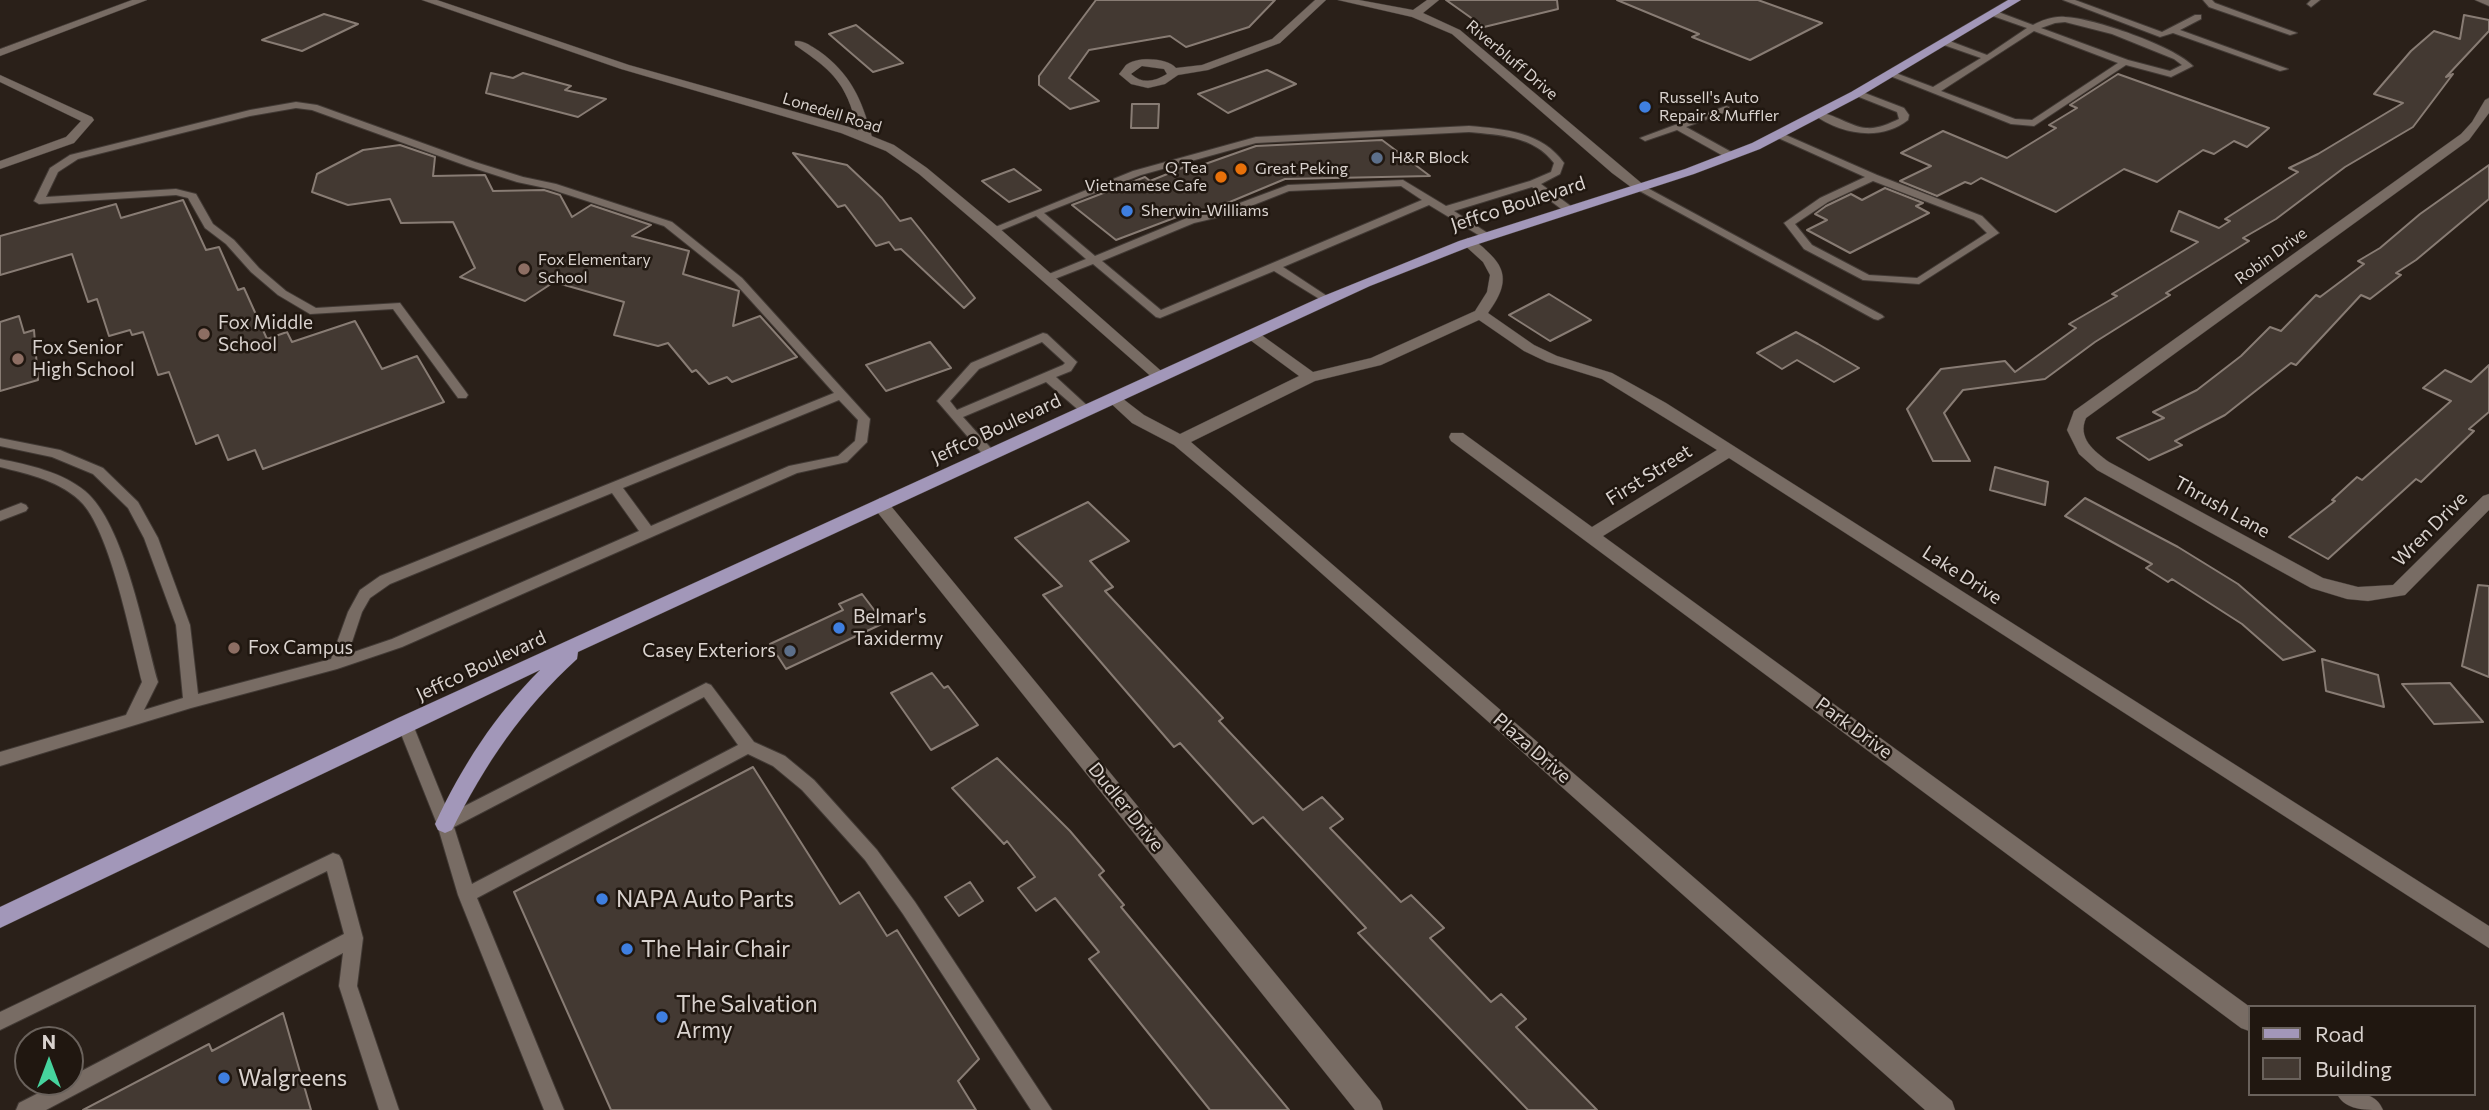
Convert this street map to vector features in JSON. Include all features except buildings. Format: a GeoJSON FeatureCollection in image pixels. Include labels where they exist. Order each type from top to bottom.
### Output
{"type":"FeatureCollection","features":[{"type":"Feature","properties":{"kind":"main road","name":"Jeffco Boulevard"},"geometry":{"type":"LineString","coordinates":[[0,918],[405,724],[1326,300],[1476,239],[1731,156],[1779,135],[1891,74],[2015,0]]}},
{"type":"Feature","properties":{"kind":"main road"},"geometry":{"type":"LineString","coordinates":[[445,824],[467,778],[527,695],[586,640]]}},
{"type":"Feature","properties":{"kind":"street"},"geometry":{"type":"LineString","coordinates":[[0,53],[142,0]]}},
{"type":"Feature","properties":{"kind":"street","name":"Lonedell Road"},"geometry":{"type":"LineString","coordinates":[[428,0],[616,64],[866,137],[903,156],[993,230],[1160,377]]}},
{"type":"Feature","properties":{"kind":"street"},"geometry":{"type":"LineString","coordinates":[[1173,72],[1213,65],[1276,41],[1321,0]]}},
{"type":"Feature","properties":{"kind":"street","name":"Riverbluff Drive"},"geometry":{"type":"LineString","coordinates":[[1343,0],[1415,14],[1456,32],[1602,158],[1640,187]]}},
{"type":"Feature","properties":{"kind":"street"},"geometry":{"type":"LineString","coordinates":[[1415,14],[1434,0]]}},
{"type":"Feature","properties":{"kind":"street"},"geometry":{"type":"LineString","coordinates":[[2480,0],[2489,3]]}},
{"type":"Feature","properties":{"kind":"street"},"geometry":{"type":"LineString","coordinates":[[799,43],[834,66],[855,93],[866,137]]}},
{"type":"Feature","properties":{"kind":"street"},"geometry":{"type":"LineString","coordinates":[[0,78],[88,120],[70,140],[0,165]]}},
{"type":"Feature","properties":{"kind":"street","name":"Robin Drive"},"geometry":{"type":"LineString","coordinates":[[2075,435],[2074,428],[2080,415],[2457,143],[2477,124],[2489,102]]}},
{"type":"Feature","properties":{"kind":"street"},"geometry":{"type":"LineString","coordinates":[[1180,441],[1310,377],[1376,362],[1480,314],[1497,291],[1499,283],[1497,271],[1476,239]]}},
{"type":"Feature","properties":{"kind":"street","name":"Lake Drive"},"geometry":{"type":"LineString","coordinates":[[1480,314],[1529,348],[1552,359],[1607,376],[1660,406],[2489,938]]}},
{"type":"Feature","properties":{"kind":"street"},"geometry":{"type":"LineString","coordinates":[[1251,334],[1310,377]]}},
{"type":"Feature","properties":{"kind":"street","name":"Plaza Drive"},"geometry":{"type":"LineString","coordinates":[[1113,398],[1138,419],[1180,441],[1943,1110]]}},
{"type":"Feature","properties":{"kind":"street","name":"Thrush Lane"},"geometry":{"type":"LineString","coordinates":[[2075,435],[2084,450],[2103,466],[2317,583],[2361,595]]}},
{"type":"Feature","properties":{"kind":"street","name":"Park Drive"},"geometry":{"type":"LineString","coordinates":[[1457,438],[2248,1019]]}},
{"type":"Feature","properties":{"kind":"street","name":"First Street"},"geometry":{"type":"LineString","coordinates":[[1592,535],[1728,451]]}},
{"type":"Feature","properties":{"kind":"street","name":"Wren Drive"},"geometry":{"type":"LineString","coordinates":[[2361,595],[2382,595],[2399,590],[2489,500]]}},
{"type":"Feature","properties":{"kind":"street","name":"Dudler Drive"},"geometry":{"type":"LineString","coordinates":[[880,504],[1371,1110]]}},
{"type":"Feature","properties":{"kind":"street"},"geometry":{"type":"LineString","coordinates":[[2352,1096],[2371,1110]]}},
{"type":"Feature","properties":{"kind":"lane"},"geometry":{"type":"LineString","coordinates":[[2071,0],[2163,35],[2198,17]]}},
{"type":"Feature","properties":{"kind":"lane"},"geometry":{"type":"LineString","coordinates":[[2207,0],[2212,5],[2293,33]]}},
{"type":"Feature","properties":{"kind":"lane"},"geometry":{"type":"LineString","coordinates":[[1934,91],[2036,28],[2055,19],[2081,22],[2177,57],[2188,66],[2171,74],[2151,71],[2036,28],[1993,13]]}},
{"type":"Feature","properties":{"kind":"lane"},"geometry":{"type":"LineString","coordinates":[[2172,30],[2283,69]]}},
{"type":"Feature","properties":{"kind":"lane"},"geometry":{"type":"LineString","coordinates":[[1944,42],[1988,58]]}},
{"type":"Feature","properties":{"kind":"lane"},"geometry":{"type":"LineString","coordinates":[[1891,74],[2014,122],[2034,124],[2125,62]]}},
{"type":"Feature","properties":{"kind":"lane"},"geometry":{"type":"LineString","coordinates":[[1818,114],[1857,130],[1874,133],[1882,132],[1903,120],[1901,110],[1857,93]]}},
{"type":"Feature","properties":{"kind":"lane"},"geometry":{"type":"LineString","coordinates":[[0,759],[191,702],[337,663],[397,643],[794,469],[842,459],[861,442],[864,419],[738,280],[667,224],[552,186],[471,164],[314,107],[296,105],[250,113],[74,157],[54,170],[39,201],[176,192],[192,196],[209,226],[230,242],[255,270],[282,293],[314,312],[396,305],[463,395]]}},
{"type":"Feature","properties":{"kind":"lane"},"geometry":{"type":"LineString","coordinates":[[1645,138],[1726,109]]}},
{"type":"Feature","properties":{"kind":"lane"},"geometry":{"type":"LineString","coordinates":[[1677,127],[1731,156]]}},
{"type":"Feature","properties":{"kind":"lane"},"geometry":{"type":"LineString","coordinates":[[993,230],[1137,173],[1256,140],[1469,129],[1499,132],[1534,141],[1552,151],[1559,163],[1555,174],[1534,183],[1446,209]]}},
{"type":"Feature","properties":{"kind":"lane"},"geometry":{"type":"LineString","coordinates":[[1779,135],[1873,177],[1978,218],[1994,233],[1919,281],[1867,278],[1808,247],[1789,223],[1824,201],[1873,177]]}},
{"type":"Feature","properties":{"kind":"lane"},"geometry":{"type":"LineString","coordinates":[[1048,278],[1191,220],[1224,213],[1288,188],[1403,183],[1446,209],[1476,239]]}},
{"type":"Feature","properties":{"kind":"lane"},"geometry":{"type":"LineString","coordinates":[[1534,183],[1568,209]]}},
{"type":"Feature","properties":{"kind":"lane"},"geometry":{"type":"LineString","coordinates":[[1640,187],[1878,317]]}},
{"type":"Feature","properties":{"kind":"lane"},"geometry":{"type":"LineString","coordinates":[[1037,212],[1160,315],[1431,200]]}},
{"type":"Feature","properties":{"kind":"lane"},"geometry":{"type":"LineString","coordinates":[[1275,266],[1326,300]]}},
{"type":"Feature","properties":{"kind":"lane"},"geometry":{"type":"LineString","coordinates":[[955,416],[1067,368],[1071,362],[1043,337],[975,366],[943,401],[955,416],[991,455]]}},
{"type":"Feature","properties":{"kind":"lane"},"geometry":{"type":"LineString","coordinates":[[1047,376],[1086,410]]}},
{"type":"Feature","properties":{"kind":"lane"},"geometry":{"type":"LineString","coordinates":[[337,663],[355,612],[365,594],[385,580],[842,394]]}},
{"type":"Feature","properties":{"kind":"lane"},"geometry":{"type":"LineString","coordinates":[[0,442],[55,453],[98,471],[133,505],[151,538],[183,625],[191,702]]}},
{"type":"Feature","properties":{"kind":"lane"},"geometry":{"type":"LineString","coordinates":[[0,463],[40,474],[69,487],[95,511],[113,552],[150,682],[132,719]]}},
{"type":"Feature","properties":{"kind":"lane"},"geometry":{"type":"LineString","coordinates":[[0,472],[40,474]]}},
{"type":"Feature","properties":{"kind":"lane"},"geometry":{"type":"LineString","coordinates":[[614,486],[648,533]]}},
{"type":"Feature","properties":{"kind":"lane"},"geometry":{"type":"LineString","coordinates":[[0,516],[21,508]]}},
{"type":"Feature","properties":{"kind":"lane"},"geometry":{"type":"LineString","coordinates":[[445,824],[706,689],[747,747],[779,761],[808,785],[871,855],[1042,1110]]}},
{"type":"Feature","properties":{"kind":"lane"},"geometry":{"type":"LineString","coordinates":[[405,724],[445,824],[467,895],[554,1110]]}},
{"type":"Feature","properties":{"kind":"lane"},"geometry":{"type":"LineString","coordinates":[[467,895],[747,747]]}},
{"type":"Feature","properties":{"kind":"lane"},"geometry":{"type":"LineString","coordinates":[[0,1021],[333,860],[354,939],[348,986],[389,1110]]}},
{"type":"Feature","properties":{"kind":"lane"},"geometry":{"type":"LineString","coordinates":[[26,1110],[354,939]]}},
{"type":"Feature","properties":{"kind":"place","name":"Russell's Auto Repair & Muffler"},"geometry":{"type":"Point","coordinates":[1645,107]}},
{"type":"Feature","properties":{"kind":"place","name":"H&R Block"},"geometry":{"type":"Point","coordinates":[1377,158]}},
{"type":"Feature","properties":{"kind":"place","name":"Great Peking"},"geometry":{"type":"Point","coordinates":[1241,169]}},
{"type":"Feature","properties":{"kind":"place","name":"Q Tea Vietnamese Cafe"},"geometry":{"type":"Point","coordinates":[1221,177]}},
{"type":"Feature","properties":{"kind":"place","name":"Sherwin-Williams"},"geometry":{"type":"Point","coordinates":[1127,211]}},
{"type":"Feature","properties":{"kind":"place","name":"Fox Elementary School"},"geometry":{"type":"Point","coordinates":[524,269]}},
{"type":"Feature","properties":{"kind":"place","name":"Fox Middle School"},"geometry":{"type":"Point","coordinates":[204,334]}},
{"type":"Feature","properties":{"kind":"place","name":"Fox Senior High School"},"geometry":{"type":"Point","coordinates":[18,359]}},
{"type":"Feature","properties":{"kind":"place","name":"Belmar's Taxidermy"},"geometry":{"type":"Point","coordinates":[839,628]}},
{"type":"Feature","properties":{"kind":"place","name":"Fox Campus"},"geometry":{"type":"Point","coordinates":[234,648]}},
{"type":"Feature","properties":{"kind":"place","name":"Casey Exteriors"},"geometry":{"type":"Point","coordinates":[790,651]}},
{"type":"Feature","properties":{"kind":"place","name":"NAPA Auto Parts"},"geometry":{"type":"Point","coordinates":[602,899]}},
{"type":"Feature","properties":{"kind":"place","name":"The Hair Chair"},"geometry":{"type":"Point","coordinates":[627,949]}},
{"type":"Feature","properties":{"kind":"place","name":"The Salvation Army"},"geometry":{"type":"Point","coordinates":[662,1017]}},
{"type":"Feature","properties":{"kind":"place","name":"Walgreens"},"geometry":{"type":"Point","coordinates":[224,1078]}}]}
